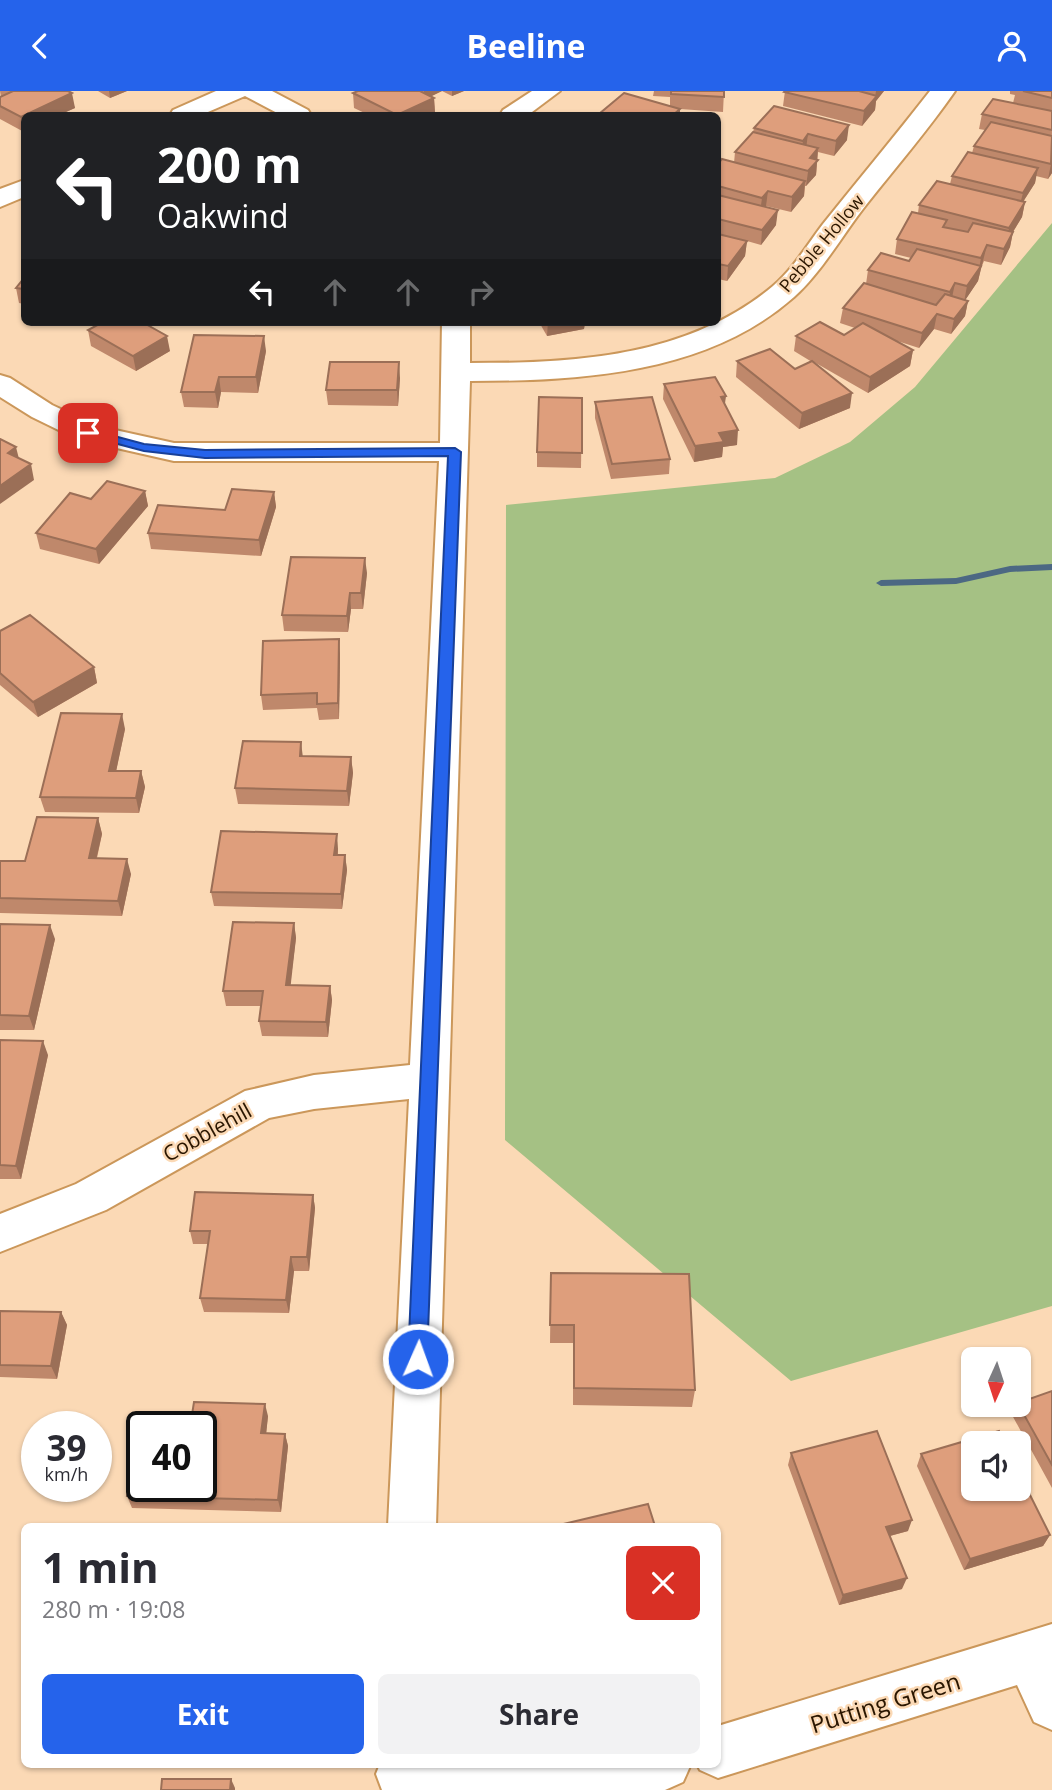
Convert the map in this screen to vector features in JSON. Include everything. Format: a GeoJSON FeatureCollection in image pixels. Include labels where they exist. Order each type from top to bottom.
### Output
{"type":"FeatureCollection","features":[{"type":"Feature","properties":{"kind":"street"},"geometry":{"type":"LineString","coordinates":[[190,112],[236,91]]}},
{"type":"Feature","properties":{"kind":"street"},"geometry":{"type":"LineString","coordinates":[[254,91],[293,112]]}},
{"type":"Feature","properties":{"kind":"street"},"geometry":{"type":"LineString","coordinates":[[516,112],[548,91]]}},
{"type":"Feature","properties":{"kind":"street","name":"Pebble Hollow"},"geometry":{"type":"LineString","coordinates":[[457,372],[556,370],[616,363],[697,342],[745,320],[785,290],[943,91]]}},
{"type":"Feature","properties":{"kind":"street"},"geometry":{"type":"LineString","coordinates":[[0,199],[21,189]]}},
{"type":"Feature","properties":{"kind":"street"},"geometry":{"type":"LineString","coordinates":[[412,1523],[455,452],[456,326]]}},
{"type":"Feature","properties":{"kind":"street"},"geometry":{"type":"LineString","coordinates":[[0,384],[42,411],[88,433],[174,452],[455,452]]}},
{"type":"Feature","properties":{"kind":"street","name":"Cobblehill"},"geometry":{"type":"LineString","coordinates":[[0,1233],[91,1197],[260,1103],[314,1092],[428,1080]]}},
{"type":"Feature","properties":{"kind":"street"},"geometry":{"type":"LineString","coordinates":[[1041,1653],[1052,1704]]}},
{"type":"Feature","properties":{"kind":"street","name":"Putting Green"},"geometry":{"type":"LineString","coordinates":[[721,1751],[1041,1653]]}},
{"type":"Feature","properties":{"kind":"street"},"geometry":{"type":"LineString","coordinates":[[402,1776],[500,1782],[599,1775],[641,1768]]}},
{"type":"Feature","properties":{"kind":"green space"},"geometry":{"type":"Polygon","coordinates":[[[1052,223],[1052,1306],[791,1381],[505,1140],[506,505],[775,478],[850,442],[915,387],[1052,223]]]}},
{"type":"Feature","properties":{"kind":"building"},"geometry":{"type":"Polygon","coordinates":[[[13,91],[72,93],[32,112],[21,112],[21,117],[0,106],[0,97],[13,91]]]}},
{"type":"Feature","properties":{"kind":"building"},"geometry":{"type":"Polygon","coordinates":[[[420,91],[434,98],[404,112],[391,112],[353,93],[420,91]]]}},
{"type":"Feature","properties":{"kind":"building"},"geometry":{"type":"Polygon","coordinates":[[[671,91],[724,91],[724,97],[671,94],[671,91]]]}},
{"type":"Feature","properties":{"kind":"building"},"geometry":{"type":"Polygon","coordinates":[[[785,91],[859,91],[877,96],[864,111],[785,91]]]}},
{"type":"Feature","properties":{"kind":"building"},"geometry":{"type":"Polygon","coordinates":[[[1023,91],[1052,91],[1052,98],[1023,91]]]}},
{"type":"Feature","properties":{"kind":"building"},"geometry":{"type":"Polygon","coordinates":[[[624,93],[680,109],[676,112],[601,112],[624,93]]]}},
{"type":"Feature","properties":{"kind":"building"},"geometry":{"type":"Polygon","coordinates":[[[993,99],[1052,111],[1052,130],[982,114],[993,99]]]}},
{"type":"Feature","properties":{"kind":"building"},"geometry":{"type":"Polygon","coordinates":[[[774,106],[849,125],[836,141],[808,134],[803,141],[754,128],[774,106]]]}},
{"type":"Feature","properties":{"kind":"building"},"geometry":{"type":"Polygon","coordinates":[[[991,122],[1052,136],[1051,164],[974,146],[991,122]]]}},
{"type":"Feature","properties":{"kind":"building"},"geometry":{"type":"Polygon","coordinates":[[[753,132],[818,148],[810,158],[818,160],[808,171],[735,152],[753,132]]]}},
{"type":"Feature","properties":{"kind":"building"},"geometry":{"type":"Polygon","coordinates":[[[968,152],[1038,168],[1023,193],[952,176],[968,152]]]}},
{"type":"Feature","properties":{"kind":"building"},"geometry":{"type":"Polygon","coordinates":[[[721,160],[805,181],[792,197],[768,191],[762,198],[721,187],[721,160]]]}},
{"type":"Feature","properties":{"kind":"building"},"geometry":{"type":"Polygon","coordinates":[[[937,181],[1025,202],[1009,228],[919,205],[937,181]]]}},
{"type":"Feature","properties":{"kind":"building"},"geometry":{"type":"Polygon","coordinates":[[[721,196],[778,210],[762,230],[721,220],[721,196]]]}},
{"type":"Feature","properties":{"kind":"building"},"geometry":{"type":"Polygon","coordinates":[[[912,212],[947,220],[943,227],[968,232],[973,223],[1013,232],[1004,249],[987,245],[981,258],[897,239],[912,212]]]}},
{"type":"Feature","properties":{"kind":"building"},"geometry":{"type":"Polygon","coordinates":[[[721,235],[747,241],[728,266],[721,265],[721,235]]]}},
{"type":"Feature","properties":{"kind":"building"},"geometry":{"type":"Polygon","coordinates":[[[917,249],[981,266],[967,286],[955,283],[950,292],[868,270],[881,253],[909,261],[917,249]]]}},
{"type":"Feature","properties":{"kind":"building"},"geometry":{"type":"Polygon","coordinates":[[[864,283],[936,305],[945,294],[968,301],[954,319],[937,314],[922,333],[843,308],[864,283]]]}},
{"type":"Feature","properties":{"kind":"building"},"geometry":{"type":"Polygon","coordinates":[[[820,322],[844,335],[863,323],[913,350],[870,377],[796,336],[820,322]]]}},
{"type":"Feature","properties":{"kind":"building"},"geometry":{"type":"Polygon","coordinates":[[[96,326],[149,326],[167,336],[133,356],[88,330],[96,326]]]}},
{"type":"Feature","properties":{"kind":"building"},"geometry":{"type":"Polygon","coordinates":[[[194,335],[264,336],[256,377],[219,377],[215,392],[181,392],[194,335]]]}},
{"type":"Feature","properties":{"kind":"building"},"geometry":{"type":"Polygon","coordinates":[[[770,349],[795,369],[812,361],[852,393],[802,413],[737,361],[770,349]]]}},
{"type":"Feature","properties":{"kind":"building"},"geometry":{"type":"Polygon","coordinates":[[[330,362],[399,362],[397,390],[326,390],[330,362]]]}},
{"type":"Feature","properties":{"kind":"building"},"geometry":{"type":"Polygon","coordinates":[[[715,377],[726,396],[721,397],[738,430],[719,433],[724,442],[695,446],[664,384],[715,377]]]}},
{"type":"Feature","properties":{"kind":"building"},"geometry":{"type":"Polygon","coordinates":[[[539,397],[582,398],[582,453],[537,452],[539,397]]]}},
{"type":"Feature","properties":{"kind":"building"},"geometry":{"type":"Polygon","coordinates":[[[652,397],[670,459],[612,464],[595,402],[652,397]]]}},
{"type":"Feature","properties":{"kind":"building"},"geometry":{"type":"Polygon","coordinates":[[[0,439],[16,447],[8,453],[31,464],[0,486],[0,439]]]}},
{"type":"Feature","properties":{"kind":"building"},"geometry":{"type":"Polygon","coordinates":[[[107,481],[145,491],[96,549],[36,533],[70,493],[91,499],[107,481]]]}},
{"type":"Feature","properties":{"kind":"building"},"geometry":{"type":"Polygon","coordinates":[[[232,489],[274,492],[259,540],[148,533],[158,505],[225,510],[232,489]]]}},
{"type":"Feature","properties":{"kind":"building"},"geometry":{"type":"Polygon","coordinates":[[[291,557],[365,558],[361,593],[350,593],[347,616],[282,615],[291,557]]]}},
{"type":"Feature","properties":{"kind":"building"},"geometry":{"type":"Polygon","coordinates":[[[30,615],[94,667],[33,702],[0,673],[0,631],[30,615]]]}},
{"type":"Feature","properties":{"kind":"building"},"geometry":{"type":"Polygon","coordinates":[[[339,639],[338,703],[317,704],[317,693],[261,695],[263,641],[339,639]]]}},
{"type":"Feature","properties":{"kind":"building"},"geometry":{"type":"Polygon","coordinates":[[[61,713],[122,714],[109,771],[141,771],[136,798],[40,797],[61,713]]]}},
{"type":"Feature","properties":{"kind":"building"},"geometry":{"type":"Polygon","coordinates":[[[243,741],[301,742],[300,756],[351,757],[347,791],[235,788],[243,741]]]}},
{"type":"Feature","properties":{"kind":"building"},"geometry":{"type":"Polygon","coordinates":[[[37,817],[98,818],[89,858],[127,859],[118,901],[0,898],[0,861],[25,861],[37,817]]]}},
{"type":"Feature","properties":{"kind":"building"},"geometry":{"type":"Polygon","coordinates":[[[221,831],[337,834],[334,855],[345,855],[341,894],[211,892],[221,831]]]}},
{"type":"Feature","properties":{"kind":"building"},"geometry":{"type":"Polygon","coordinates":[[[233,922],[294,923],[286,985],[330,986],[326,1022],[259,1021],[263,991],[223,991],[233,922]]]}},
{"type":"Feature","properties":{"kind":"building"},"geometry":{"type":"Polygon","coordinates":[[[0,924],[50,925],[29,1016],[0,1015],[0,924]]]}},
{"type":"Feature","properties":{"kind":"building"},"geometry":{"type":"Polygon","coordinates":[[[0,1040],[43,1041],[16,1166],[0,1165],[0,1040]]]}},
{"type":"Feature","properties":{"kind":"building"},"geometry":{"type":"Polygon","coordinates":[[[195,1192],[313,1195],[307,1257],[291,1257],[286,1300],[200,1298],[210,1231],[190,1231],[195,1192]]]}},
{"type":"Feature","properties":{"kind":"building"},"geometry":{"type":"Polygon","coordinates":[[[551,1273],[689,1274],[695,1390],[574,1388],[574,1325],[550,1325],[551,1273]]]}},
{"type":"Feature","properties":{"kind":"building"},"geometry":{"type":"Polygon","coordinates":[[[0,1311],[61,1312],[51,1366],[0,1365],[0,1311]]]}},
{"type":"Feature","properties":{"kind":"building"},"geometry":{"type":"Polygon","coordinates":[[[1052,1391],[1052,1465],[1026,1417],[1031,1417],[1031,1398],[1052,1391]]]}},
{"type":"Feature","properties":{"kind":"building"},"geometry":{"type":"Polygon","coordinates":[[[194,1402],[265,1404],[261,1433],[285,1434],[278,1500],[217,1498],[217,1411],[193,1411],[194,1402]]]}},
{"type":"Feature","properties":{"kind":"building"},"geometry":{"type":"Polygon","coordinates":[[[877,1431],[912,1520],[886,1527],[907,1578],[843,1595],[791,1453],[877,1431]]]}},
{"type":"Feature","properties":{"kind":"building"},"geometry":{"type":"Polygon","coordinates":[[[961,1442],[961,1501],[1031,1501],[1031,1497],[1050,1535],[970,1559],[921,1454],[961,1442]]]}},
{"type":"Feature","properties":{"kind":"building"},"geometry":{"type":"Polygon","coordinates":[[[648,1504],[654,1523],[568,1523],[648,1504]]]}},
{"type":"Feature","properties":{"kind":"building"},"geometry":{"type":"Polygon","coordinates":[[[162,1779],[231,1779],[230,1790],[161,1790],[162,1779]]]}},
{"type":"Feature","properties":{"kind":"waterway"},"geometry":{"type":"LineString","coordinates":[[881,583],[956,581],[1010,569],[1052,567]]}},
{"type":"Feature","properties":{"kind":"route"},"geometry":{"type":"LineString","coordinates":[[88,433],[144,447],[205,454],[455,452],[418,1359]]}}]}
